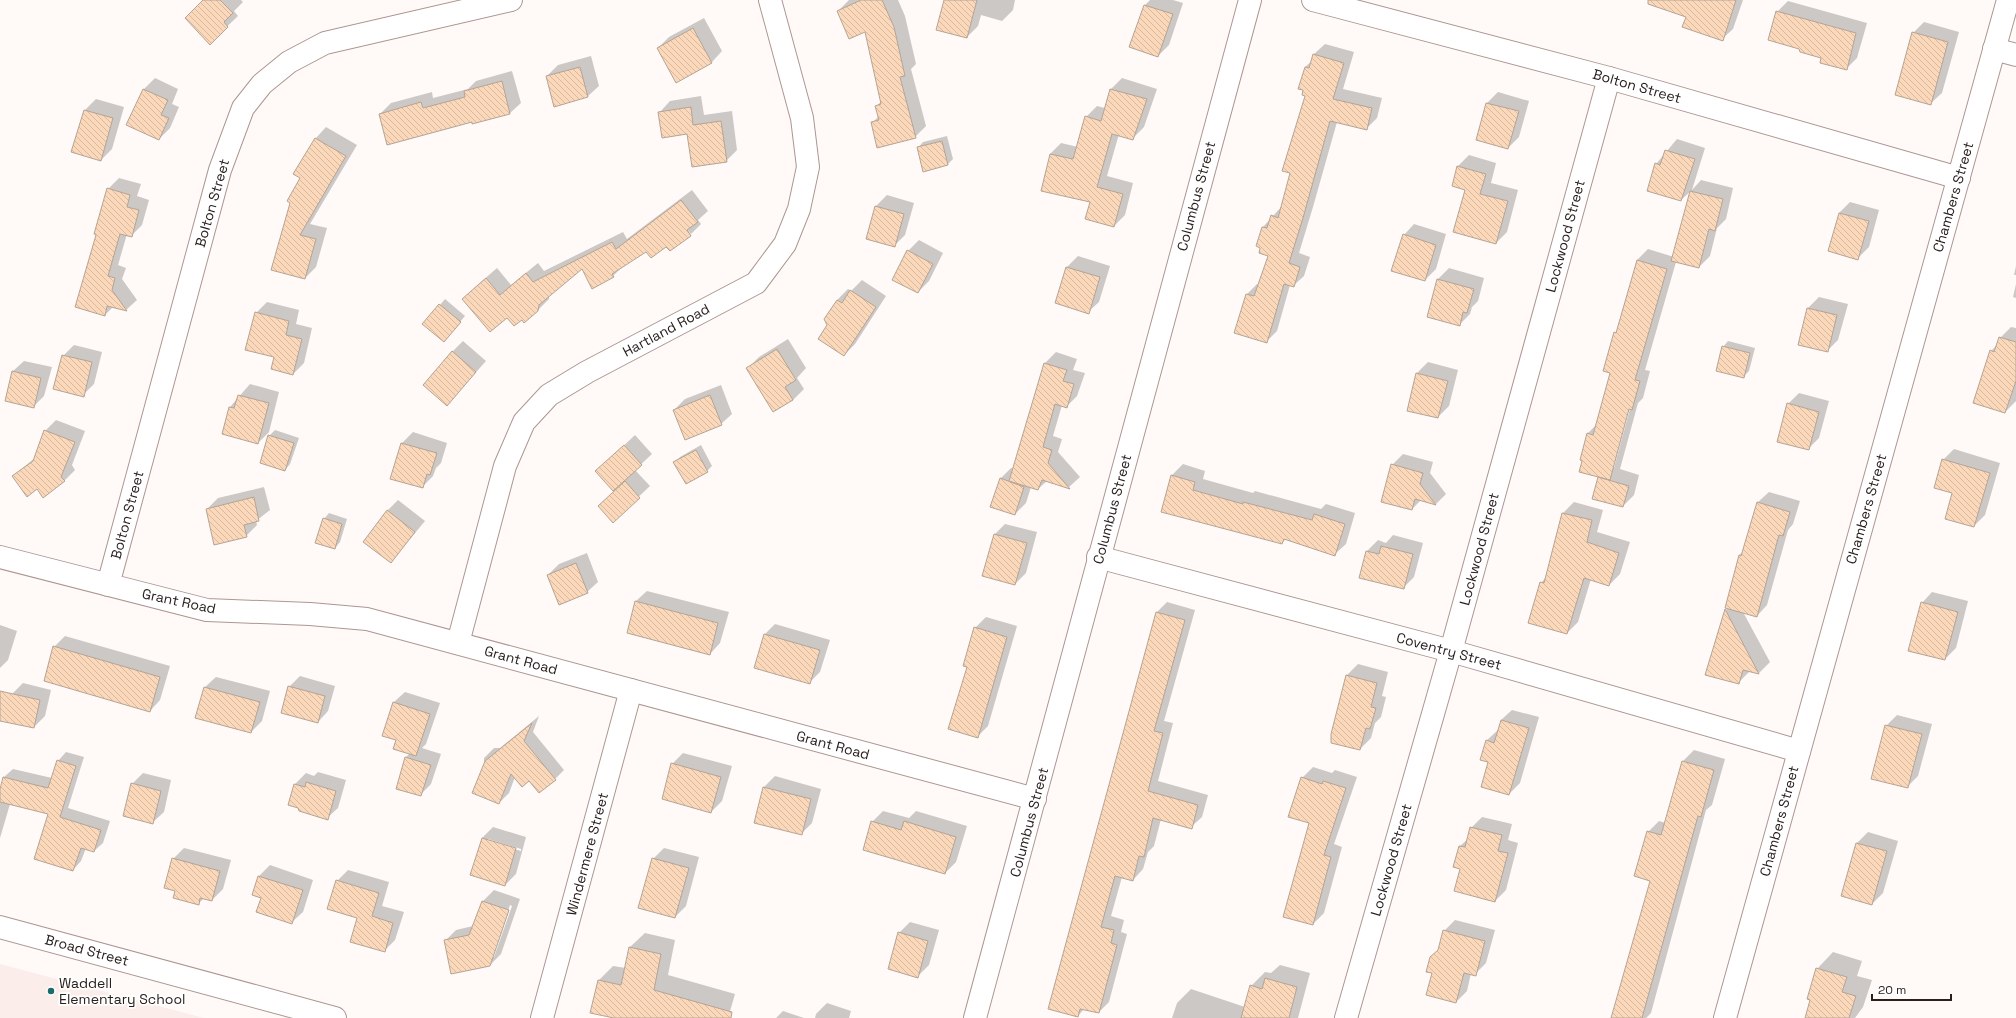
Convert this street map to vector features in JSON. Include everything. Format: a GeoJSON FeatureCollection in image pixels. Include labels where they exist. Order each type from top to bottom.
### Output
{"type":"FeatureCollection","features":[{"type":"Feature","properties":{"kind":"street","name":"Bolton Street"},"geometry":{"type":"LineString","coordinates":[[108,585],[220,170],[243,108],[262,84],[289,62],[325,44],[511,0]]}},
{"type":"Feature","properties":{"kind":"street","name":"Hartland Road"},"geometry":{"type":"LineString","coordinates":[[458,643],[505,466],[524,422],[549,395],[587,372],[756,283],[785,244],[799,209],[808,167],[802,118],[770,0]]}},
{"type":"Feature","properties":{"kind":"street","name":"Columbus Street"},"geometry":{"type":"LineString","coordinates":[[975,1018],[1035,799],[1098,557],[1250,0]]}},
{"type":"Feature","properties":{"kind":"street","name":"Bolton Street"},"geometry":{"type":"LineString","coordinates":[[1313,0],[1608,78],[1959,178]]}},
{"type":"Feature","properties":{"kind":"street","name":"Chambers Street"},"geometry":{"type":"LineString","coordinates":[[1725,1018],[2008,0]]}},
{"type":"Feature","properties":{"kind":"street"},"geometry":{"type":"LineString","coordinates":[[1994,49],[2016,55]]}},
{"type":"Feature","properties":{"kind":"street","name":"Lockwood Street"},"geometry":{"type":"LineString","coordinates":[[1346,1018],[1451,651],[1608,78]]}},
{"type":"Feature","properties":{"kind":"street","name":"Grant Road"},"geometry":{"type":"LineString","coordinates":[[0,557],[207,610],[310,614],[367,619],[1035,799]]}},
{"type":"Feature","properties":{"kind":"street","name":"Coventry Street"},"geometry":{"type":"LineString","coordinates":[[1098,557],[1451,651],[1799,751]]}},
{"type":"Feature","properties":{"kind":"street","name":"Windermere Street"},"geometry":{"type":"LineString","coordinates":[[542,1018],[631,690]]}},
{"type":"Feature","properties":{"kind":"street","name":"Broad Street"},"geometry":{"type":"LineString","coordinates":[[0,927],[335,1018]]}},
{"type":"Feature","properties":{"kind":"shaded area","name":"Waddell Elementary School"},"geometry":{"type":"Polygon","coordinates":[[[0,964],[204,1018],[0,1018],[0,964]]]}},
{"type":"Feature","properties":{"kind":"building"},"geometry":{"type":"Polygon","coordinates":[[[203,0],[220,0],[233,13],[224,22],[228,27],[210,45],[185,18],[203,0]]]}},
{"type":"Feature","properties":{"kind":"building"},"geometry":{"type":"Polygon","coordinates":[[[861,0],[882,0],[894,27],[905,76],[900,77],[916,138],[877,148],[871,122],[879,120],[875,106],[881,104],[865,32],[849,39],[837,11],[861,0]]]}},
{"type":"Feature","properties":{"kind":"building"},"geometry":{"type":"Polygon","coordinates":[[[944,0],[977,0],[967,38],[936,30],[944,0]]]}},
{"type":"Feature","properties":{"kind":"building"},"geometry":{"type":"Polygon","coordinates":[[[1648,0],[1736,0],[1723,41],[1682,27],[1686,17],[1648,4],[1648,0]]]}},
{"type":"Feature","properties":{"kind":"building"},"geometry":{"type":"Polygon","coordinates":[[[1144,5],[1173,14],[1158,57],[1129,47],[1144,5]]]}},
{"type":"Feature","properties":{"kind":"building"},"geometry":{"type":"Polygon","coordinates":[[[1776,11],[1856,33],[1847,70],[1820,63],[1821,58],[1800,52],[1799,49],[1768,40],[1776,11]]]}},
{"type":"Feature","properties":{"kind":"building"},"geometry":{"type":"Polygon","coordinates":[[[693,28],[712,63],[676,83],[657,48],[693,28]]]}},
{"type":"Feature","properties":{"kind":"building"},"geometry":{"type":"Polygon","coordinates":[[[1912,32],[1948,42],[1931,105],[1895,95],[1912,32]]]}},
{"type":"Feature","properties":{"kind":"building"},"geometry":{"type":"Polygon","coordinates":[[[1313,54],[1344,63],[1333,99],[1372,108],[1367,130],[1330,121],[1289,263],[1300,267],[1294,287],[1284,284],[1267,343],[1234,333],[1246,294],[1254,296],[1268,256],[1259,253],[1260,248],[1256,246],[1262,227],[1267,228],[1271,215],[1278,218],[1290,173],[1282,171],[1305,96],[1302,95],[1303,90],[1298,89],[1305,67],[1309,68],[1313,54]]]}},
{"type":"Feature","properties":{"kind":"building"},"geometry":{"type":"Polygon","coordinates":[[[580,67],[588,97],[554,107],[546,76],[580,67]]]}},
{"type":"Feature","properties":{"kind":"building"},"geometry":{"type":"Polygon","coordinates":[[[502,81],[510,114],[472,124],[472,122],[387,145],[379,114],[421,102],[423,108],[465,97],[464,91],[502,81]]]}},
{"type":"Feature","properties":{"kind":"building"},"geometry":{"type":"Polygon","coordinates":[[[143,89],[168,100],[161,115],[169,118],[159,140],[126,125],[143,89]]]}},
{"type":"Feature","properties":{"kind":"building"},"geometry":{"type":"Polygon","coordinates":[[[1110,89],[1147,99],[1133,140],[1112,134],[1097,187],[1123,194],[1114,227],[1085,219],[1090,202],[1041,191],[1050,154],[1073,159],[1085,116],[1101,121],[1110,89]]]}},
{"type":"Feature","properties":{"kind":"building"},"geometry":{"type":"Polygon","coordinates":[[[1486,103],[1519,111],[1508,149],[1476,140],[1486,103]]]}},
{"type":"Feature","properties":{"kind":"building"},"geometry":{"type":"Polygon","coordinates":[[[691,107],[693,125],[721,121],[727,162],[692,167],[687,134],[662,138],[658,112],[691,107]]]}},
{"type":"Feature","properties":{"kind":"building"},"geometry":{"type":"Polygon","coordinates":[[[84,110],[113,118],[101,161],[71,152],[84,110]]]}},
{"type":"Feature","properties":{"kind":"building"},"geometry":{"type":"Polygon","coordinates":[[[315,138],[346,156],[300,235],[316,239],[305,279],[271,270],[290,203],[287,201],[300,178],[293,174],[315,138]]]}},
{"type":"Feature","properties":{"kind":"building"},"geometry":{"type":"Polygon","coordinates":[[[942,141],[948,165],[923,172],[917,147],[942,141]]]}},
{"type":"Feature","properties":{"kind":"building"},"geometry":{"type":"Polygon","coordinates":[[[1665,150],[1695,159],[1681,201],[1647,191],[1655,163],[1660,165],[1665,150]]]}},
{"type":"Feature","properties":{"kind":"building"},"geometry":{"type":"Polygon","coordinates":[[[1457,166],[1486,174],[1480,194],[1508,201],[1496,244],[1453,232],[1465,190],[1452,186],[1457,166]]]}},
{"type":"Feature","properties":{"kind":"building"},"geometry":{"type":"Polygon","coordinates":[[[107,188],[130,195],[127,207],[139,210],[132,237],[120,234],[108,276],[115,278],[112,290],[127,311],[107,306],[105,316],[75,307],[96,235],[94,234],[107,188]]]}},
{"type":"Feature","properties":{"kind":"building"},"geometry":{"type":"Polygon","coordinates":[[[1690,191],[1723,199],[1715,231],[1709,229],[1699,268],[1671,261],[1690,191]]]}},
{"type":"Feature","properties":{"kind":"building"},"geometry":{"type":"Polygon","coordinates":[[[681,200],[698,222],[687,230],[691,236],[670,251],[666,247],[651,258],[646,252],[612,274],[614,277],[592,289],[582,269],[539,305],[538,311],[524,323],[522,320],[514,326],[507,318],[490,332],[462,299],[486,278],[500,295],[526,273],[533,282],[612,242],[616,249],[681,200]]]}},
{"type":"Feature","properties":{"kind":"building"},"geometry":{"type":"Polygon","coordinates":[[[875,206],[904,214],[895,247],[866,239],[875,206]]]}},
{"type":"Feature","properties":{"kind":"building"},"geometry":{"type":"Polygon","coordinates":[[[1839,213],[1869,221],[1858,260],[1828,251],[1839,213]]]}},
{"type":"Feature","properties":{"kind":"building"},"geometry":{"type":"Polygon","coordinates":[[[1403,234],[1436,245],[1425,281],[1391,271],[1403,234]]]}},
{"type":"Feature","properties":{"kind":"building"},"geometry":{"type":"Polygon","coordinates":[[[907,250],[933,264],[918,293],[892,280],[907,250]]]}},
{"type":"Feature","properties":{"kind":"building"},"geometry":{"type":"Polygon","coordinates":[[[1637,260],[1667,269],[1635,380],[1640,381],[1632,410],[1629,409],[1610,480],[1579,472],[1582,461],[1580,460],[1587,433],[1593,435],[1610,373],[1603,371],[1614,332],[1616,333],[1637,260]]]}},
{"type":"Feature","properties":{"kind":"building"},"geometry":{"type":"Polygon","coordinates":[[[1066,267],[1100,277],[1089,314],[1055,303],[1066,267]]]}},
{"type":"Feature","properties":{"kind":"building"},"geometry":{"type":"Polygon","coordinates":[[[1437,279],[1474,289],[1467,313],[1463,312],[1460,326],[1427,317],[1437,279]]]}},
{"type":"Feature","properties":{"kind":"building"},"geometry":{"type":"Polygon","coordinates":[[[850,290],[876,307],[844,356],[818,339],[827,325],[824,319],[837,300],[842,303],[850,290]]]}},
{"type":"Feature","properties":{"kind":"building"},"geometry":{"type":"Polygon","coordinates":[[[439,304],[461,322],[444,342],[422,324],[439,304]]]}},
{"type":"Feature","properties":{"kind":"building"},"geometry":{"type":"Polygon","coordinates":[[[1807,308],[1837,315],[1828,352],[1798,345],[1807,308]]]}},
{"type":"Feature","properties":{"kind":"building"},"geometry":{"type":"Polygon","coordinates":[[[255,312],[289,321],[286,335],[302,339],[293,375],[271,369],[274,357],[245,350],[255,312]]]}},
{"type":"Feature","properties":{"kind":"building"},"geometry":{"type":"Polygon","coordinates":[[[1999,337],[2016,342],[2016,381],[2005,413],[1973,403],[1990,350],[1994,352],[1999,337]]]}},
{"type":"Feature","properties":{"kind":"building"},"geometry":{"type":"Polygon","coordinates":[[[1722,346],[1750,353],[1744,378],[1716,371],[1722,346]]]}},
{"type":"Feature","properties":{"kind":"building"},"geometry":{"type":"Polygon","coordinates":[[[777,349],[796,380],[785,387],[793,400],[773,412],[746,368],[777,349]]]}},
{"type":"Feature","properties":{"kind":"building"},"geometry":{"type":"Polygon","coordinates":[[[452,351],[476,372],[447,406],[423,385],[452,351]]]}},
{"type":"Feature","properties":{"kind":"building"},"geometry":{"type":"Polygon","coordinates":[[[62,355],[92,362],[84,397],[53,389],[62,355]]]}},
{"type":"Feature","properties":{"kind":"building"},"geometry":{"type":"Polygon","coordinates":[[[1044,363],[1067,370],[1063,381],[1074,384],[1067,408],[1055,404],[1043,447],[1052,450],[1048,463],[1070,489],[1042,480],[1038,490],[1009,481],[1044,363]]]}},
{"type":"Feature","properties":{"kind":"building"},"geometry":{"type":"Polygon","coordinates":[[[12,371],[41,378],[34,408],[5,401],[12,371]]]}},
{"type":"Feature","properties":{"kind":"building"},"geometry":{"type":"Polygon","coordinates":[[[1416,373],[1448,381],[1438,418],[1407,411],[1416,373]]]}},
{"type":"Feature","properties":{"kind":"building"},"geometry":{"type":"Polygon","coordinates":[[[238,395],[269,403],[258,444],[222,434],[229,407],[234,408],[238,395]]]}},
{"type":"Feature","properties":{"kind":"building"},"geometry":{"type":"Polygon","coordinates":[[[710,395],[722,425],[685,440],[673,410],[710,395]]]}},
{"type":"Feature","properties":{"kind":"building"},"geometry":{"type":"Polygon","coordinates":[[[1787,403],[1819,412],[1809,450],[1777,442],[1787,403]]]}},
{"type":"Feature","properties":{"kind":"building"},"geometry":{"type":"Polygon","coordinates":[[[44,430],[75,442],[61,477],[65,481],[43,498],[37,489],[27,497],[12,476],[33,461],[44,430]]]}},
{"type":"Feature","properties":{"kind":"building"},"geometry":{"type":"Polygon","coordinates":[[[268,435],[294,443],[285,471],[260,463],[268,435]]]}},
{"type":"Feature","properties":{"kind":"building"},"geometry":{"type":"Polygon","coordinates":[[[401,443],[437,453],[430,475],[427,474],[423,488],[390,479],[401,443]]]}},
{"type":"Feature","properties":{"kind":"building"},"geometry":{"type":"Polygon","coordinates":[[[624,445],[642,465],[613,491],[595,471],[624,445]]]}},
{"type":"Feature","properties":{"kind":"building"},"geometry":{"type":"Polygon","coordinates":[[[696,450],[708,472],[686,484],[673,462],[696,450]]]}},
{"type":"Feature","properties":{"kind":"building"},"geometry":{"type":"Polygon","coordinates":[[[1942,459],[1990,473],[1974,527],[1945,519],[1952,493],[1934,488],[1942,459]]]}},
{"type":"Feature","properties":{"kind":"building"},"geometry":{"type":"Polygon","coordinates":[[[1391,464],[1423,473],[1420,484],[1436,505],[1415,499],[1412,510],[1381,502],[1391,464]]]}},
{"type":"Feature","properties":{"kind":"building"},"geometry":{"type":"Polygon","coordinates":[[[1171,475],[1195,482],[1193,490],[1243,504],[1243,502],[1312,520],[1314,514],[1345,524],[1335,556],[1284,539],[1282,544],[1161,512],[1171,475]]]}},
{"type":"Feature","properties":{"kind":"building"},"geometry":{"type":"Polygon","coordinates":[[[1598,477],[1629,486],[1623,507],[1592,499],[1598,477]]]}},
{"type":"Feature","properties":{"kind":"building"},"geometry":{"type":"Polygon","coordinates":[[[1000,478],[1024,487],[1015,515],[990,507],[1000,478]]]}},
{"type":"Feature","properties":{"kind":"building"},"geometry":{"type":"Polygon","coordinates":[[[625,481],[640,498],[613,523],[598,506],[625,481]]]}},
{"type":"Feature","properties":{"kind":"building"},"geometry":{"type":"Polygon","coordinates":[[[254,497],[259,521],[244,525],[247,537],[214,545],[206,509],[254,497]]]}},
{"type":"Feature","properties":{"kind":"building"},"geometry":{"type":"Polygon","coordinates":[[[1757,502],[1790,512],[1783,536],[1779,535],[1757,617],[1725,608],[1739,555],[1741,556],[1757,502]]]}},
{"type":"Feature","properties":{"kind":"building"},"geometry":{"type":"Polygon","coordinates":[[[387,510],[415,532],[391,563],[363,542],[387,510]]]}},
{"type":"Feature","properties":{"kind":"building"},"geometry":{"type":"Polygon","coordinates":[[[1562,513],[1592,520],[1587,542],[1619,553],[1609,586],[1584,578],[1567,634],[1528,623],[1540,582],[1544,583],[1562,513]]]}},
{"type":"Feature","properties":{"kind":"building"},"geometry":{"type":"Polygon","coordinates":[[[323,518],[342,524],[335,549],[315,543],[323,518]]]}},
{"type":"Feature","properties":{"kind":"building"},"geometry":{"type":"Polygon","coordinates":[[[994,534],[1027,543],[1015,585],[982,576],[994,534]]]}},
{"type":"Feature","properties":{"kind":"building"},"geometry":{"type":"Polygon","coordinates":[[[1381,546],[1413,554],[1404,589],[1359,578],[1366,551],[1379,554],[1381,546]]]}},
{"type":"Feature","properties":{"kind":"building"},"geometry":{"type":"Polygon","coordinates":[[[576,563],[588,593],[559,605],[547,575],[576,563]]]}},
{"type":"Feature","properties":{"kind":"building"},"geometry":{"type":"Polygon","coordinates":[[[635,601],[718,623],[710,655],[627,633],[635,601]]]}},
{"type":"Feature","properties":{"kind":"building"},"geometry":{"type":"Polygon","coordinates":[[[1921,602],[1958,612],[1945,660],[1908,651],[1921,602]]]}},
{"type":"Feature","properties":{"kind":"building"},"geometry":{"type":"Polygon","coordinates":[[[1725,609],[1759,674],[1743,670],[1739,684],[1705,675],[1725,609]]]}},
{"type":"Feature","properties":{"kind":"building"},"geometry":{"type":"Polygon","coordinates":[[[1156,612],[1185,620],[1154,731],[1163,733],[1148,791],[1198,805],[1192,829],[1153,818],[1144,857],[1139,856],[1133,881],[1115,876],[1101,927],[1114,930],[1111,943],[1117,945],[1099,1013],[1080,1009],[1078,1017],[1048,1009],[1156,612]]]}},
{"type":"Feature","properties":{"kind":"building"},"geometry":{"type":"Polygon","coordinates":[[[974,627],[1007,637],[978,738],[948,729],[967,667],[963,666],[974,627]]]}},
{"type":"Feature","properties":{"kind":"building"},"geometry":{"type":"Polygon","coordinates":[[[764,634],[820,650],[810,684],[754,668],[764,634]]]}},
{"type":"Feature","properties":{"kind":"building"},"geometry":{"type":"Polygon","coordinates":[[[53,646],[160,677],[150,712],[44,681],[53,646]]]}},
{"type":"Feature","properties":{"kind":"building"},"geometry":{"type":"Polygon","coordinates":[[[1346,675],[1377,683],[1371,707],[1376,708],[1370,729],[1366,728],[1360,750],[1331,743],[1331,734],[1346,675]]]}},
{"type":"Feature","properties":{"kind":"building"},"geometry":{"type":"Polygon","coordinates":[[[288,686],[325,696],[318,723],[281,713],[288,686]]]}},
{"type":"Feature","properties":{"kind":"building"},"geometry":{"type":"Polygon","coordinates":[[[204,687],[260,702],[251,733],[195,718],[204,687]]]}},
{"type":"Feature","properties":{"kind":"building"},"geometry":{"type":"Polygon","coordinates":[[[0,691],[40,700],[34,728],[0,721],[0,691]]]}},
{"type":"Feature","properties":{"kind":"building"},"geometry":{"type":"Polygon","coordinates":[[[393,702],[430,714],[416,756],[393,749],[396,740],[382,736],[393,702]]]}},
{"type":"Feature","properties":{"kind":"building"},"geometry":{"type":"Polygon","coordinates":[[[1501,720],[1529,728],[1509,795],[1481,787],[1488,762],[1480,760],[1486,740],[1494,743],[1501,720]]]}},
{"type":"Feature","properties":{"kind":"building"},"geometry":{"type":"Polygon","coordinates":[[[532,723],[524,741],[556,780],[539,793],[529,781],[522,787],[511,774],[499,804],[472,793],[485,761],[532,723]]]}},
{"type":"Feature","properties":{"kind":"building"},"geometry":{"type":"Polygon","coordinates":[[[1885,725],[1922,734],[1908,788],[1871,779],[1885,725]]]}},
{"type":"Feature","properties":{"kind":"building"},"geometry":{"type":"Polygon","coordinates":[[[405,757],[431,765],[421,796],[396,789],[405,757]]]}},
{"type":"Feature","properties":{"kind":"building"},"geometry":{"type":"Polygon","coordinates":[[[57,760],[76,766],[60,817],[101,830],[94,852],[81,848],[73,871],[34,859],[48,814],[0,802],[0,789],[3,777],[48,788],[57,760]]]}},
{"type":"Feature","properties":{"kind":"building"},"geometry":{"type":"Polygon","coordinates":[[[1682,761],[1714,770],[1701,817],[1698,816],[1642,1018],[1611,1018],[1650,881],[1634,876],[1647,831],[1661,835],[1682,761]]]}},
{"type":"Feature","properties":{"kind":"building"},"geometry":{"type":"Polygon","coordinates":[[[671,763],[721,777],[711,813],[662,799],[671,763]]]}},
{"type":"Feature","properties":{"kind":"building"},"geometry":{"type":"Polygon","coordinates":[[[1301,777],[1322,784],[1323,781],[1346,788],[1324,855],[1331,857],[1313,925],[1283,917],[1309,823],[1288,817],[1301,777]]]}},
{"type":"Feature","properties":{"kind":"building"},"geometry":{"type":"Polygon","coordinates":[[[306,782],[336,791],[328,820],[299,811],[298,808],[288,805],[294,784],[305,787],[306,782]]]}},
{"type":"Feature","properties":{"kind":"building"},"geometry":{"type":"Polygon","coordinates":[[[131,783],[161,791],[153,824],[123,816],[131,783]]]}},
{"type":"Feature","properties":{"kind":"building"},"geometry":{"type":"Polygon","coordinates":[[[763,787],[811,799],[802,835],[754,823],[763,787]]]}},
{"type":"Feature","properties":{"kind":"building"},"geometry":{"type":"Polygon","coordinates":[[[871,821],[901,830],[904,821],[956,837],[945,874],[863,850],[871,821]]]}},
{"type":"Feature","properties":{"kind":"building"},"geometry":{"type":"Polygon","coordinates":[[[1470,827],[1502,835],[1498,851],[1508,853],[1495,902],[1454,891],[1460,869],[1453,867],[1459,846],[1465,847],[1470,827]]]}},
{"type":"Feature","properties":{"kind":"building"},"geometry":{"type":"Polygon","coordinates":[[[482,838],[516,848],[505,886],[470,875],[482,838]]]}},
{"type":"Feature","properties":{"kind":"building"},"geometry":{"type":"Polygon","coordinates":[[[1856,843],[1887,851],[1872,905],[1841,896],[1856,843]]]}},
{"type":"Feature","properties":{"kind":"building"},"geometry":{"type":"Polygon","coordinates":[[[172,858],[220,871],[212,901],[200,898],[199,905],[173,898],[175,891],[164,888],[172,858]]]}},
{"type":"Feature","properties":{"kind":"building"},"geometry":{"type":"Polygon","coordinates":[[[652,858],[689,868],[675,918],[638,908],[652,858]]]}},
{"type":"Feature","properties":{"kind":"building"},"geometry":{"type":"Polygon","coordinates":[[[258,876],[303,890],[292,924],[256,912],[261,898],[252,895],[258,876]]]}},
{"type":"Feature","properties":{"kind":"building"},"geometry":{"type":"Polygon","coordinates":[[[336,880],[379,893],[372,916],[393,923],[385,952],[350,942],[357,918],[327,909],[336,880]]]}},
{"type":"Feature","properties":{"kind":"building"},"geometry":{"type":"Polygon","coordinates":[[[482,901],[509,910],[490,966],[451,974],[444,940],[469,935],[482,901]]]}},
{"type":"Feature","properties":{"kind":"building"},"geometry":{"type":"Polygon","coordinates":[[[1443,930],[1485,941],[1476,976],[1464,973],[1456,1003],[1426,995],[1432,973],[1426,972],[1430,957],[1438,950],[1443,930]]]}},
{"type":"Feature","properties":{"kind":"building"},"geometry":{"type":"Polygon","coordinates":[[[898,932],[928,941],[918,978],[888,969],[898,932]]]}},
{"type":"Feature","properties":{"kind":"building"},"geometry":{"type":"Polygon","coordinates":[[[629,947],[661,954],[654,990],[732,1012],[731,1018],[614,1018],[590,1013],[598,980],[621,985],[629,947]]]}},
{"type":"Feature","properties":{"kind":"building"},"geometry":{"type":"Polygon","coordinates":[[[1816,968],[1847,977],[1842,992],[1856,996],[1849,1018],[1805,1018],[1810,1000],[1807,999],[1816,968]]]}},
{"type":"Feature","properties":{"kind":"building"},"geometry":{"type":"Polygon","coordinates":[[[1265,978],[1297,987],[1289,1018],[1241,1018],[1250,985],[1262,989],[1265,978]]]}},
{"type":"Feature","properties":{"kind":"place","name":"Waddell Elementary School"},"geometry":{"type":"Point","coordinates":[51,991]}}]}
